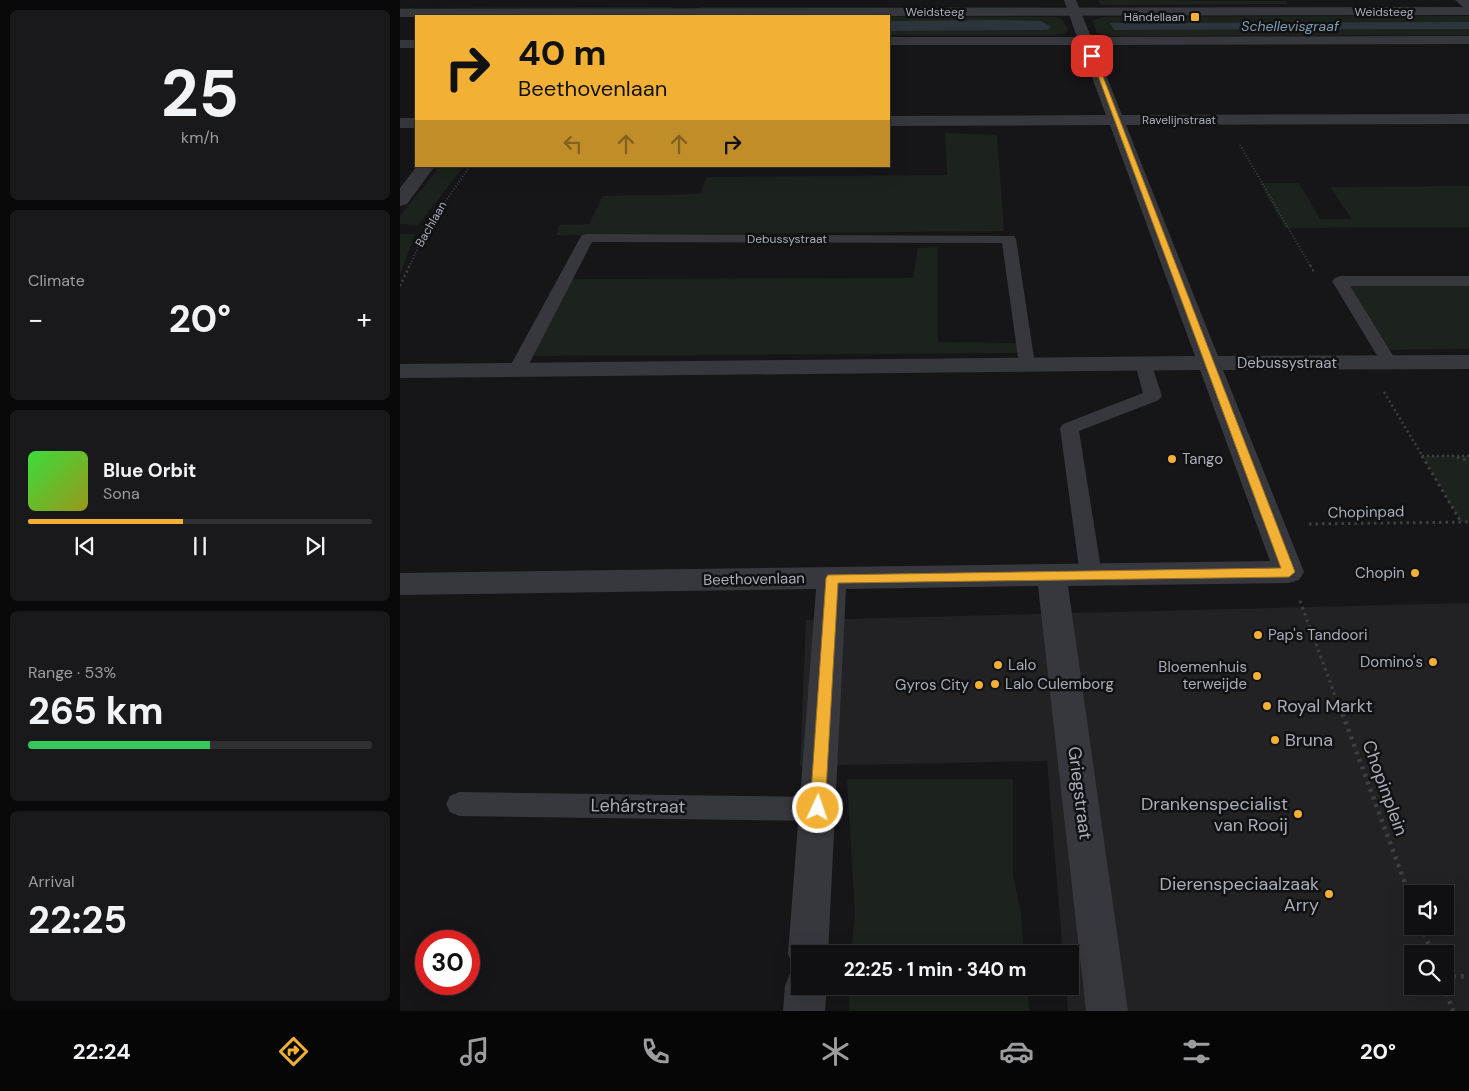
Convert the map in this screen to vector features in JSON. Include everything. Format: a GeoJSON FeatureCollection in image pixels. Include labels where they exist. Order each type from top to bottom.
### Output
{"type":"FeatureCollection","features":[{"type":"Feature","properties":{"kind":"street"},"geometry":{"type":"LineString","coordinates":[[1461,0],[1469,6]]}},
{"type":"Feature","properties":{"kind":"street"},"geometry":{"type":"LineString","coordinates":[[1073,6],[1289,572]]}},
{"type":"Feature","properties":{"kind":"street","name":"Weidsteeg"},"geometry":{"type":"LineString","coordinates":[[400,13],[1073,6],[1469,11]]}},
{"type":"Feature","properties":{"kind":"street","name":"Weidsteeg"},"geometry":{"type":"LineString","coordinates":[[890,41],[1469,40]]}},
{"type":"Feature","properties":{"kind":"street"},"geometry":{"type":"LineString","coordinates":[[400,44],[415,44]]}},
{"type":"Feature","properties":{"kind":"street","name":"Ravelijnstraat"},"geometry":{"type":"LineString","coordinates":[[890,121],[1469,119]]}},
{"type":"Feature","properties":{"kind":"street"},"geometry":{"type":"LineString","coordinates":[[400,123],[415,123]]}},
{"type":"Feature","properties":{"kind":"street"},"geometry":{"type":"LineString","coordinates":[[400,200],[425,167]]}},
{"type":"Feature","properties":{"kind":"street","name":"Debussystraat"},"geometry":{"type":"LineString","coordinates":[[400,371],[1209,362],[1469,362]]}},
{"type":"Feature","properties":{"kind":"street","name":"Beethovenlaan"},"geometry":{"type":"LineString","coordinates":[[400,584],[1289,572]]}},
{"type":"Feature","properties":{"kind":"street","name":"Griegstraat"},"geometry":{"type":"LineString","coordinates":[[1052,575],[1108,1011]]}},
{"type":"Feature","properties":{"kind":"street"},"geometry":{"type":"LineString","coordinates":[[809,945],[832,578]]}},
{"type":"Feature","properties":{"kind":"street"},"geometry":{"type":"LineString","coordinates":[[804,1011],[805,995]]}},
{"type":"Feature","properties":{"kind":"lane","name":"Debussystraat"},"geometry":{"type":"LineString","coordinates":[[517,370],[588,238],[1010,239],[1027,364]]}},
{"type":"Feature","properties":{"kind":"lane"},"geometry":{"type":"LineString","coordinates":[[1378,363],[1340,281],[1469,281]]}},
{"type":"Feature","properties":{"kind":"lane"},"geometry":{"type":"LineString","coordinates":[[1091,575],[1069,428],[1153,396],[1143,363]]}},
{"type":"Feature","properties":{"kind":"lane","name":"Lehárstraat"},"geometry":{"type":"LineString","coordinates":[[459,804],[818,808]]}},
{"type":"Feature","properties":{"kind":"path"},"geometry":{"type":"LineString","coordinates":[[1225,120],[1318,279]]}},
{"type":"Feature","properties":{"kind":"path","name":"Bachlaan"},"geometry":{"type":"LineString","coordinates":[[400,286],[427,228],[469,167]]}},
{"type":"Feature","properties":{"kind":"path"},"geometry":{"type":"LineString","coordinates":[[1378,363],[1422,456],[1461,522]]}},
{"type":"Feature","properties":{"kind":"path"},"geometry":{"type":"LineString","coordinates":[[1422,456],[1469,456]]}},
{"type":"Feature","properties":{"kind":"path"},"geometry":{"type":"LineString","coordinates":[[1454,456],[1469,461]]}},
{"type":"Feature","properties":{"kind":"path","name":"Chopinpad"},"geometry":{"type":"LineString","coordinates":[[1271,524],[1469,522]]}},
{"type":"Feature","properties":{"kind":"path","name":"Chopinplein"},"geometry":{"type":"LineString","coordinates":[[1289,572],[1406,885]]}},
{"type":"Feature","properties":{"kind":"path"},"geometry":{"type":"LineString","coordinates":[[1454,977],[1469,976]]}},
{"type":"Feature","properties":{"kind":"path"},"geometry":{"type":"LineString","coordinates":[[1447,995],[1453,1011]]}},
{"type":"Feature","properties":{"kind":"shaded area"},"geometry":{"type":"Polygon","coordinates":[[[1098,0],[1286,1],[1288,4],[1101,5],[1098,0]]]}},
{"type":"Feature","properties":{"kind":"shaded area"},"geometry":{"type":"Polygon","coordinates":[[[674,7],[668,10],[400,10],[400,8],[674,7]]]}},
{"type":"Feature","properties":{"kind":"shaded area"},"geometry":{"type":"Polygon","coordinates":[[[700,7],[1039,7],[1040,9],[697,10],[700,7]]]}},
{"type":"Feature","properties":{"kind":"shaded area"},"geometry":{"type":"Polygon","coordinates":[[[1469,16],[1469,22],[1111,23],[1115,30],[1469,29],[1469,35],[1111,36],[1097,33],[1093,22],[1093,20],[1105,17],[1469,16]]]}},
{"type":"Feature","properties":{"kind":"shaded area"},"geometry":{"type":"Polygon","coordinates":[[[890,17],[1053,17],[1062,19],[1068,30],[1064,34],[1053,35],[890,35],[890,31],[1048,30],[1047,23],[1042,21],[890,21],[890,17]]]}},
{"type":"Feature","properties":{"kind":"shaded area"},"geometry":{"type":"Polygon","coordinates":[[[945,133],[997,135],[1004,231],[556,235],[559,225],[589,224],[603,196],[700,194],[707,177],[947,175],[945,133]]]}},
{"type":"Feature","properties":{"kind":"shaded area"},"geometry":{"type":"Polygon","coordinates":[[[439,167],[463,167],[418,225],[400,224],[400,216],[439,167]]]}},
{"type":"Feature","properties":{"kind":"shaded area"},"geometry":{"type":"Polygon","coordinates":[[[1260,183],[1299,183],[1320,219],[1352,219],[1330,187],[1469,186],[1469,227],[1285,228],[1260,183]]]}},
{"type":"Feature","properties":{"kind":"shaded area"},"geometry":{"type":"Polygon","coordinates":[[[400,234],[415,234],[400,275],[400,234]]]}},
{"type":"Feature","properties":{"kind":"shaded area"},"geometry":{"type":"Polygon","coordinates":[[[938,247],[938,342],[1024,343],[1026,353],[524,356],[566,279],[913,278],[918,248],[938,247]]]}},
{"type":"Feature","properties":{"kind":"shaded area"},"geometry":{"type":"Polygon","coordinates":[[[1340,281],[1469,281],[1469,349],[1377,350],[1340,281]]]}},
{"type":"Feature","properties":{"kind":"shaded area"},"geometry":{"type":"Polygon","coordinates":[[[1422,456],[1469,456],[1469,522],[1461,522],[1422,456]]]}},
{"type":"Feature","properties":{"kind":"shaded area"},"geometry":{"type":"Polygon","coordinates":[[[1469,603],[1469,1011],[1068,1011],[1067,995],[1079,995],[1079,945],[1062,945],[1047,761],[800,766],[806,620],[1469,603]]]}},
{"type":"Feature","properties":{"kind":"shaded area"},"geometry":{"type":"Polygon","coordinates":[[[847,779],[1013,779],[1013,875],[1021,913],[1023,945],[852,945],[855,914],[847,779]]]}},
{"type":"Feature","properties":{"kind":"shaded area"},"geometry":{"type":"Polygon","coordinates":[[[850,995],[1028,995],[1029,1011],[849,1011],[850,995]]]}},
{"type":"Feature","properties":{"kind":"water"},"geometry":{"type":"Polygon","coordinates":[[[890,21],[1042,21],[1051,27],[1048,30],[890,31],[890,21]]]}},
{"type":"Feature","properties":{"kind":"water","name":"Schellevisgraaf"},"geometry":{"type":"Polygon","coordinates":[[[1469,22],[1469,29],[1114,30],[1110,23],[1469,22]]]}},
{"type":"Feature","properties":{"kind":"place","name":"Händellaan"},"geometry":{"type":"Point","coordinates":[1195,17]}},
{"type":"Feature","properties":{"kind":"place","name":"Tango"},"geometry":{"type":"Point","coordinates":[1172,459]}},
{"type":"Feature","properties":{"kind":"place","name":"Chopin"},"geometry":{"type":"Point","coordinates":[1415,573]}},
{"type":"Feature","properties":{"kind":"place","name":"Pap's Tandoori"},"geometry":{"type":"Point","coordinates":[1258,635]}},
{"type":"Feature","properties":{"kind":"place","name":"Domino's"},"geometry":{"type":"Point","coordinates":[1433,662]}},
{"type":"Feature","properties":{"kind":"place","name":"Lalo"},"geometry":{"type":"Point","coordinates":[998,665]}},
{"type":"Feature","properties":{"kind":"place","name":"Bloemenhuis terweijde"},"geometry":{"type":"Point","coordinates":[1257,676]}},
{"type":"Feature","properties":{"kind":"place","name":"Lalo Culemborg"},"geometry":{"type":"Point","coordinates":[995,684]}},
{"type":"Feature","properties":{"kind":"place","name":"Gyros City"},"geometry":{"type":"Point","coordinates":[979,685]}},
{"type":"Feature","properties":{"kind":"place","name":"Royal Markt"},"geometry":{"type":"Point","coordinates":[1267,706]}},
{"type":"Feature","properties":{"kind":"place","name":"Bruna"},"geometry":{"type":"Point","coordinates":[1275,740]}},
{"type":"Feature","properties":{"kind":"place","name":"Drankenspecialist van Rooij"},"geometry":{"type":"Point","coordinates":[1298,814]}},
{"type":"Feature","properties":{"kind":"place","name":"Dierenspeciaalzaak Arry"},"geometry":{"type":"Point","coordinates":[1329,894]}},
{"type":"Feature","properties":{"kind":"route"},"geometry":{"type":"LineString","coordinates":[[818,808],[832,578],[1289,572],[1092,56]]}}]}
